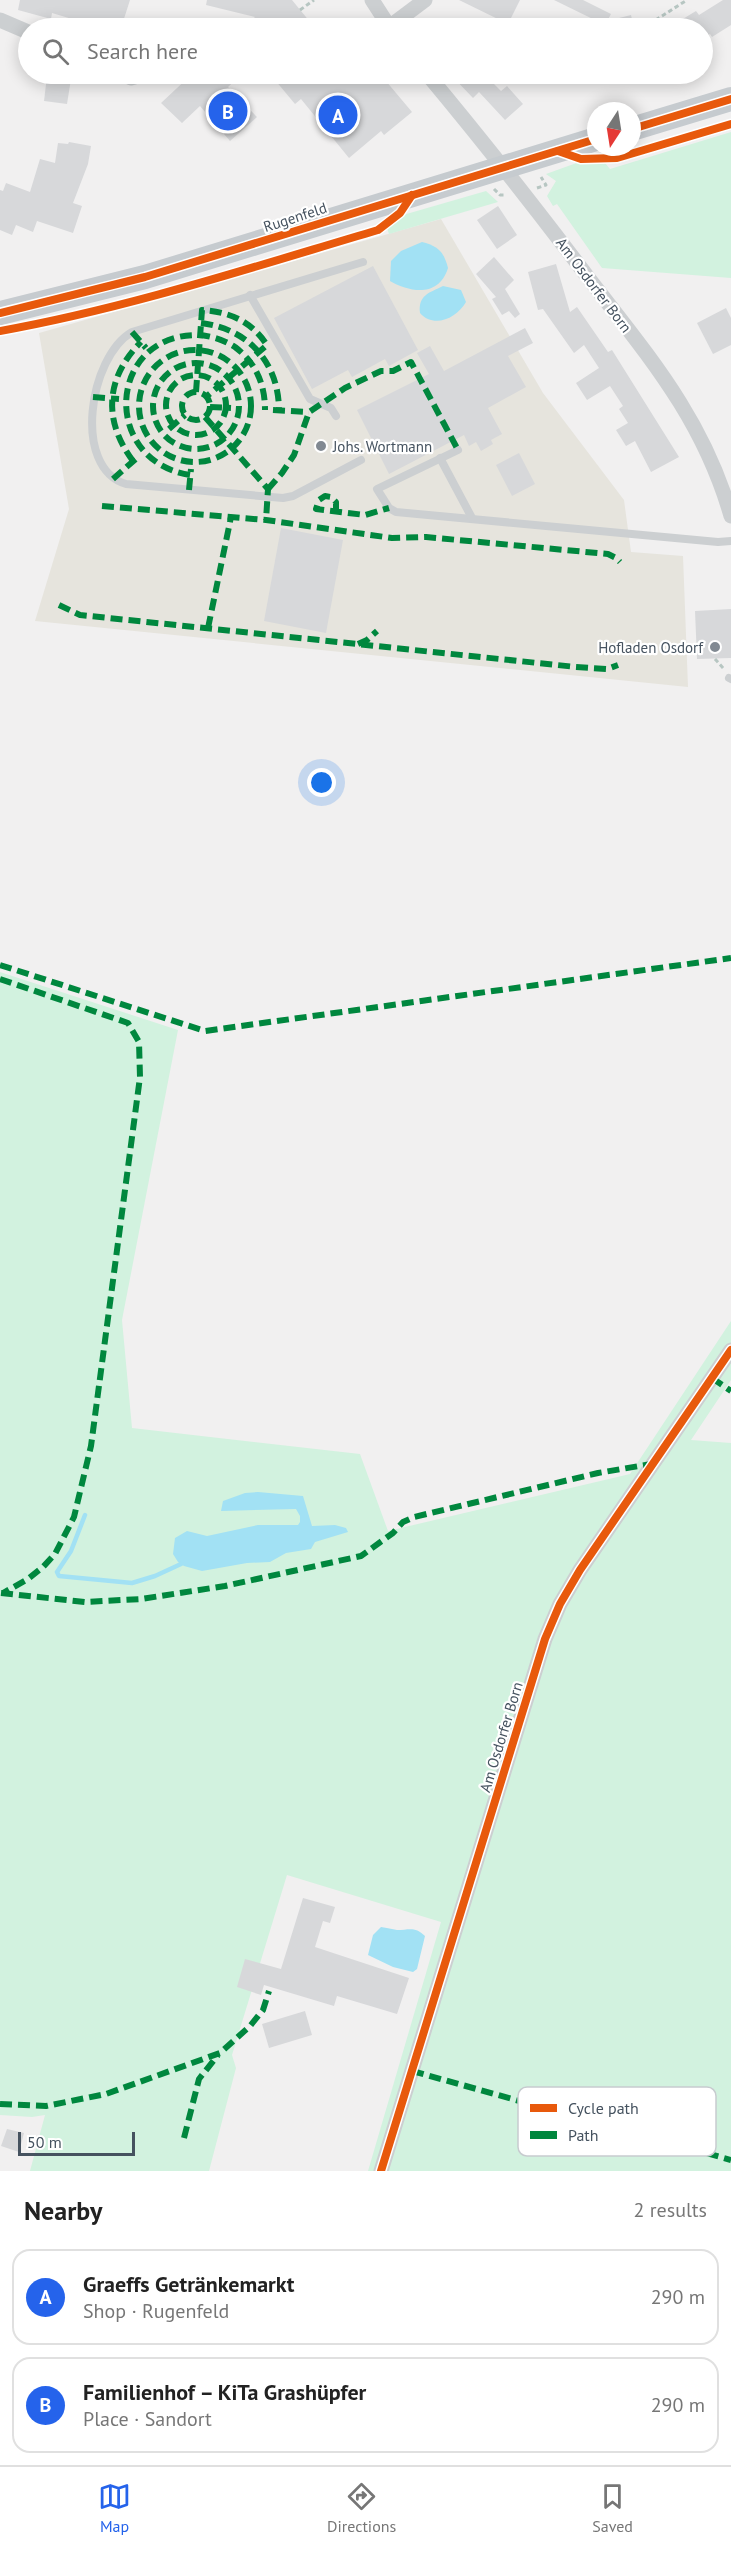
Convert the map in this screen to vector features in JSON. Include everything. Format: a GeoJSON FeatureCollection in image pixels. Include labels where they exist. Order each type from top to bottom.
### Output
{"type":"FeatureCollection","features":[{"type":"Feature","properties":{"kind":"main road"},"geometry":{"type":"LineString","coordinates":[[641,126],[731,99]]}},
{"type":"Feature","properties":{"kind":"main road","name":"Rugenfeld"},"geometry":{"type":"LineString","coordinates":[[0,313],[145,277],[497,177],[587,143]]}},
{"type":"Feature","properties":{"kind":"street"},"geometry":{"type":"LineString","coordinates":[[372,0],[384,18]]}},
{"type":"Feature","properties":{"kind":"street"},"geometry":{"type":"LineString","coordinates":[[402,18],[425,0]]}},
{"type":"Feature","properties":{"kind":"street"},"geometry":{"type":"LineString","coordinates":[[0,20],[18,28]]}},
{"type":"Feature","properties":{"kind":"street","name":"Am Osdorfer Born"},"geometry":{"type":"LineString","coordinates":[[434,84],[497,177],[679,398],[701,437],[731,516]]}},
{"type":"Feature","properties":{"kind":"street","name":"Am Osdorfer Born"},"geometry":{"type":"LineString","coordinates":[[381,2171],[544,1639],[580,1570],[731,1350]]}},
{"type":"Feature","properties":{"kind":"lane"},"geometry":{"type":"LineString","coordinates":[[361,460],[292,496],[283,498],[126,484],[113,479],[101,460],[93,431],[93,397],[104,365],[121,339],[141,327],[363,262]]}},
{"type":"Feature","properties":{"kind":"lane"},"geometry":{"type":"LineString","coordinates":[[250,296],[310,399],[331,408],[336,416]]}},
{"type":"Feature","properties":{"kind":"lane"},"geometry":{"type":"LineString","coordinates":[[458,450],[377,489],[389,508],[396,512],[731,541]]}},
{"type":"Feature","properties":{"kind":"lane"},"geometry":{"type":"LineString","coordinates":[[440,458],[472,518]]}},
{"type":"Feature","properties":{"kind":"path"},"geometry":{"type":"LineString","coordinates":[[300,10],[314,0]]}},
{"type":"Feature","properties":{"kind":"path"},"geometry":{"type":"LineString","coordinates":[[659,18],[687,0]]}},
{"type":"Feature","properties":{"kind":"path"},"geometry":{"type":"LineString","coordinates":[[537,188],[546,185],[538,172]]}},
{"type":"Feature","properties":{"kind":"path"},"geometry":{"type":"LineString","coordinates":[[497,177],[500,195],[513,196]]}},
{"type":"Feature","properties":{"kind":"shaded area","name":"Johs. Wortmann"},"geometry":{"type":"Polygon","coordinates":[[[441,219],[543,393],[624,500],[631,552],[683,556],[688,687],[35,621],[69,509],[39,333],[441,219]]]}},
{"type":"Feature","properties":{"kind":"green space"},"geometry":{"type":"Polygon","coordinates":[[[731,132],[731,278],[602,268],[557,204],[553,206],[547,196],[556,181],[546,174],[582,161],[605,163],[610,169],[731,132]]]}},
{"type":"Feature","properties":{"kind":"green space"},"geometry":{"type":"Polygon","coordinates":[[[486,191],[498,202],[389,234],[387,228],[403,215],[486,191]]]}},
{"type":"Feature","properties":{"kind":"green space"},"geometry":{"type":"Polygon","coordinates":[[[0,972],[178,1030],[122,1320],[132,1428],[360,1454],[388,1531],[630,1474],[731,1321],[731,1380],[691,1440],[731,1443],[731,2171],[368,2171],[441,1922],[287,1875],[232,2055],[236,2068],[209,2171],[30,2171],[45,2115],[32,2117],[0,2115],[0,972]]]}},
{"type":"Feature","properties":{"kind":"water"},"geometry":{"type":"Polygon","coordinates":[[[422,242],[436,248],[445,258],[448,268],[444,277],[438,284],[424,290],[407,288],[390,281],[391,261],[401,251],[422,242]]]}},
{"type":"Feature","properties":{"kind":"water"},"geometry":{"type":"Polygon","coordinates":[[[443,286],[461,290],[466,302],[457,313],[445,320],[426,318],[420,313],[423,298],[443,286]]]}},
{"type":"Feature","properties":{"kind":"water"},"geometry":{"type":"Polygon","coordinates":[[[245,1493],[303,1496],[312,1526],[335,1525],[346,1528],[348,1532],[315,1542],[311,1549],[286,1553],[270,1562],[247,1563],[202,1571],[178,1562],[173,1554],[175,1538],[187,1531],[207,1536],[258,1525],[298,1525],[300,1516],[296,1509],[221,1511],[223,1501],[245,1493]]]}},
{"type":"Feature","properties":{"kind":"water"},"geometry":{"type":"Polygon","coordinates":[[[381,1927],[415,1930],[425,1936],[417,1969],[413,1972],[393,1967],[368,1955],[373,1935],[381,1927]]]}},
{"type":"Feature","properties":{"kind":"building"},"geometry":{"type":"Polygon","coordinates":[[[20,0],[130,0],[124,18],[69,18],[52,13],[51,18],[47,18],[18,10],[20,0]]]}},
{"type":"Feature","properties":{"kind":"building"},"geometry":{"type":"Polygon","coordinates":[[[207,0],[292,0],[307,18],[254,18],[206,5],[207,0]]]}},
{"type":"Feature","properties":{"kind":"building"},"geometry":{"type":"Polygon","coordinates":[[[459,0],[520,0],[511,18],[496,18],[459,0]]]}},
{"type":"Feature","properties":{"kind":"building"},"geometry":{"type":"Polygon","coordinates":[[[554,0],[583,0],[611,14],[609,18],[591,18],[554,0]]]}},
{"type":"Feature","properties":{"kind":"building"},"geometry":{"type":"Polygon","coordinates":[[[723,0],[731,0],[731,25],[713,36],[713,18],[684,18],[696,11],[699,15],[723,0]]]}},
{"type":"Feature","properties":{"kind":"building"},"geometry":{"type":"Polygon","coordinates":[[[46,84],[70,84],[67,104],[44,101],[46,84]]]}},
{"type":"Feature","properties":{"kind":"building"},"geometry":{"type":"Polygon","coordinates":[[[181,84],[231,84],[228,87],[257,117],[230,141],[200,106],[182,123],[161,103],[181,84]]]}},
{"type":"Feature","properties":{"kind":"building"},"geometry":{"type":"Polygon","coordinates":[[[278,84],[388,84],[412,112],[384,135],[381,131],[349,158],[301,99],[295,104],[278,84]]]}},
{"type":"Feature","properties":{"kind":"building"},"geometry":{"type":"Polygon","coordinates":[[[460,84],[494,84],[501,91],[507,86],[523,104],[505,120],[479,92],[473,98],[460,84]]]}},
{"type":"Feature","properties":{"kind":"building"},"geometry":{"type":"Polygon","coordinates":[[[69,142],[91,146],[88,164],[73,203],[82,206],[73,233],[37,221],[33,232],[16,225],[12,235],[0,230],[0,190],[3,191],[6,183],[30,192],[40,159],[55,163],[58,143],[68,144],[69,142]]]}},
{"type":"Feature","properties":{"kind":"building"},"geometry":{"type":"Polygon","coordinates":[[[498,206],[517,235],[497,249],[477,220],[498,206]]]}},
{"type":"Feature","properties":{"kind":"building"},"geometry":{"type":"Polygon","coordinates":[[[494,257],[514,280],[505,289],[520,314],[515,318],[509,311],[502,315],[492,299],[496,297],[476,274],[494,257]]]}},
{"type":"Feature","properties":{"kind":"building"},"geometry":{"type":"Polygon","coordinates":[[[556,264],[570,312],[577,307],[608,352],[612,350],[679,457],[651,472],[635,441],[626,446],[616,430],[628,423],[619,409],[623,406],[610,386],[587,400],[576,383],[599,368],[584,345],[574,353],[543,309],[538,310],[528,272],[556,264]]]}},
{"type":"Feature","properties":{"kind":"building"},"geometry":{"type":"Polygon","coordinates":[[[373,266],[418,350],[389,366],[385,359],[352,377],[348,370],[312,389],[274,318],[373,266]]]}},
{"type":"Feature","properties":{"kind":"building"},"geometry":{"type":"Polygon","coordinates":[[[726,308],[731,318],[731,345],[713,354],[697,323],[726,308]]]}},
{"type":"Feature","properties":{"kind":"building"},"geometry":{"type":"Polygon","coordinates":[[[525,328],[533,343],[508,356],[526,387],[488,408],[502,434],[491,440],[493,444],[481,451],[476,442],[469,446],[464,435],[389,474],[357,410],[429,374],[417,353],[430,346],[444,371],[525,328]]]}},
{"type":"Feature","properties":{"kind":"building"},"geometry":{"type":"Polygon","coordinates":[[[519,453],[535,484],[512,496],[496,465],[519,453]]]}},
{"type":"Feature","properties":{"kind":"building"},"geometry":{"type":"Polygon","coordinates":[[[281,528],[343,540],[326,633],[264,621],[281,528]]]}},
{"type":"Feature","properties":{"kind":"building"},"geometry":{"type":"Polygon","coordinates":[[[731,609],[731,658],[697,659],[695,611],[731,609]]]}},
{"type":"Feature","properties":{"kind":"building"},"geometry":{"type":"Polygon","coordinates":[[[303,1898],[335,1907],[330,1923],[323,1921],[315,1947],[409,1978],[397,2014],[337,1996],[334,2006],[264,1985],[261,1995],[237,1987],[245,1959],[281,1969],[303,1898]]]}},
{"type":"Feature","properties":{"kind":"building"},"geometry":{"type":"Polygon","coordinates":[[[305,2011],[312,2035],[269,2048],[262,2024],[305,2011]]]}},
{"type":"Feature","properties":{"kind":"building"},"geometry":{"type":"Polygon","coordinates":[[[7,2129],[24,2133],[19,2152],[1,2146],[7,2129]]]}},
{"type":"Feature","properties":{"kind":"waterway"},"geometry":{"type":"LineString","coordinates":[[85,1515],[71,1551],[57,1572],[59,1576],[132,1583],[181,1564]]}},
{"type":"Feature","properties":{"kind":"marked path"},"geometry":{"type":"LineString","coordinates":[[196,392],[202,310],[222,313],[239,319],[254,330],[267,345],[206,397]]}},
{"type":"Feature","properties":{"kind":"marked path"},"geometry":{"type":"LineString","coordinates":[[201,323],[233,333],[258,351],[274,378],[279,411]]}},
{"type":"Feature","properties":{"kind":"marked path"},"geometry":{"type":"LineString","coordinates":[[132,332],[146,348]]}},
{"type":"Feature","properties":{"kind":"marked path"},"geometry":{"type":"LineString","coordinates":[[190,475],[161,465],[141,447],[129,425],[126,400],[132,376],[145,355],[167,341],[196,335],[226,342],[242,353],[254,367],[261,383],[265,410]]}},
{"type":"Feature","properties":{"kind":"marked path"},"geometry":{"type":"LineString","coordinates":[[133,461],[117,431],[112,400],[120,370],[141,342]]}},
{"type":"Feature","properties":{"kind":"marked path"},"geometry":{"type":"LineString","coordinates":[[195,350],[217,354],[235,366],[247,384],[251,406],[247,428],[235,446],[217,458],[195,462],[173,458],[155,446],[143,428],[139,406],[143,384],[155,366],[173,354],[195,350]]}},
{"type":"Feature","properties":{"kind":"marked path"},"geometry":{"type":"LineString","coordinates":[[268,489],[294,455],[309,412],[345,388],[381,371],[393,371],[411,362],[458,450]]}},
{"type":"Feature","properties":{"kind":"marked path"},"geometry":{"type":"LineString","coordinates":[[196,363],[220,370],[232,382],[239,406],[232,430],[220,442],[196,449],[172,442],[160,430],[153,406],[160,382],[172,370],[196,363]]}},
{"type":"Feature","properties":{"kind":"marked path"},"geometry":{"type":"LineString","coordinates":[[196,375],[213,380],[221,388],[226,405],[221,422],[213,430],[196,435],[179,430],[171,422],[166,405],[171,388],[179,380],[196,375]]}},
{"type":"Feature","properties":{"kind":"marked path"},"geometry":{"type":"LineString","coordinates":[[196,392],[206,396],[210,406],[206,416],[196,420],[186,416],[182,406],[186,396],[196,392]]}},
{"type":"Feature","properties":{"kind":"marked path"},"geometry":{"type":"LineString","coordinates":[[93,397],[119,399]]}},
{"type":"Feature","properties":{"kind":"marked path"},"geometry":{"type":"LineString","coordinates":[[210,407],[231,408]]}},
{"type":"Feature","properties":{"kind":"marked path"},"geometry":{"type":"LineString","coordinates":[[273,410],[309,412]]}},
{"type":"Feature","properties":{"kind":"marked path"},"geometry":{"type":"LineString","coordinates":[[169,429],[185,415]]}},
{"type":"Feature","properties":{"kind":"marked path"},"geometry":{"type":"LineString","coordinates":[[205,417],[268,489],[266,520]]}},
{"type":"Feature","properties":{"kind":"marked path"},"geometry":{"type":"LineString","coordinates":[[113,479],[138,457]]}},
{"type":"Feature","properties":{"kind":"marked path"},"geometry":{"type":"LineString","coordinates":[[189,490],[191,469]]}},
{"type":"Feature","properties":{"kind":"marked path"},"geometry":{"type":"LineString","coordinates":[[336,512],[336,502],[331,497],[325,496],[319,500],[316,509],[365,515],[389,508]]}},
{"type":"Feature","properties":{"kind":"marked path"},"geometry":{"type":"LineString","coordinates":[[102,506],[266,520],[392,538],[426,537],[608,554],[620,562]]}},
{"type":"Feature","properties":{"kind":"marked path"},"geometry":{"type":"LineString","coordinates":[[208,628],[231,517]]}},
{"type":"Feature","properties":{"kind":"marked path"},"geometry":{"type":"LineString","coordinates":[[59,605],[80,615],[576,667],[607,669],[618,665]]}},
{"type":"Feature","properties":{"kind":"marked path"},"geometry":{"type":"LineString","coordinates":[[358,644],[377,631]]}},
{"type":"Feature","properties":{"kind":"marked path"},"geometry":{"type":"LineString","coordinates":[[0,965],[205,1031],[731,958]]}},
{"type":"Feature","properties":{"kind":"marked path"},"geometry":{"type":"LineString","coordinates":[[0,979],[128,1023],[139,1042],[140,1077],[91,1446],[74,1517],[55,1554],[43,1567],[28,1579],[3,1593]]}},
{"type":"Feature","properties":{"kind":"marked path"},"geometry":{"type":"LineString","coordinates":[[712,1378],[731,1391]]}},
{"type":"Feature","properties":{"kind":"marked path"},"geometry":{"type":"LineString","coordinates":[[1,1593],[85,1602],[141,1599],[225,1586],[361,1556],[393,1533],[403,1522],[414,1517],[598,1473],[651,1464]]}},
{"type":"Feature","properties":{"kind":"marked path"},"geometry":{"type":"LineString","coordinates":[[0,2104],[46,2106],[106,2094],[220,2053],[250,2026],[263,2010],[269,1991]]}},
{"type":"Feature","properties":{"kind":"marked path"},"geometry":{"type":"LineString","coordinates":[[184,2138],[199,2079],[218,2055]]}},
{"type":"Feature","properties":{"kind":"marked path"},"geometry":{"type":"LineString","coordinates":[[412,2071],[518,2101]]}},
{"type":"Feature","properties":{"kind":"marked path"},"geometry":{"type":"LineString","coordinates":[[716,2156],[731,2160]]}},
{"type":"Feature","properties":{"kind":"cycle path"},"geometry":{"type":"LineString","coordinates":[[641,126],[731,99]]}},
{"type":"Feature","properties":{"kind":"cycle path"},"geometry":{"type":"LineString","coordinates":[[558,151],[581,159],[617,158],[731,124]]}},
{"type":"Feature","properties":{"kind":"cycle path"},"geometry":{"type":"LineString","coordinates":[[0,313],[145,277],[587,142]]}},
{"type":"Feature","properties":{"kind":"cycle path"},"geometry":{"type":"LineString","coordinates":[[0,331],[143,299],[378,230],[400,213],[412,195]]}},
{"type":"Feature","properties":{"kind":"cycle path"},"geometry":{"type":"LineString","coordinates":[[381,2171],[545,1639],[560,1604],[580,1570],[731,1350]]}},
{"type":"Feature","properties":{"kind":"place","name":"Familienhof – KiTa Grashüpfer"},"geometry":{"type":"Point","coordinates":[228,111]}},
{"type":"Feature","properties":{"kind":"place","name":"Graeffs Getränkemarkt"},"geometry":{"type":"Point","coordinates":[338,115]}},
{"type":"Feature","properties":{"kind":"place","name":"Johs. Wortmann"},"geometry":{"type":"Point","coordinates":[321,446]}},
{"type":"Feature","properties":{"kind":"place","name":"Hofladen Osdorf"},"geometry":{"type":"Point","coordinates":[715,647]}}]}
